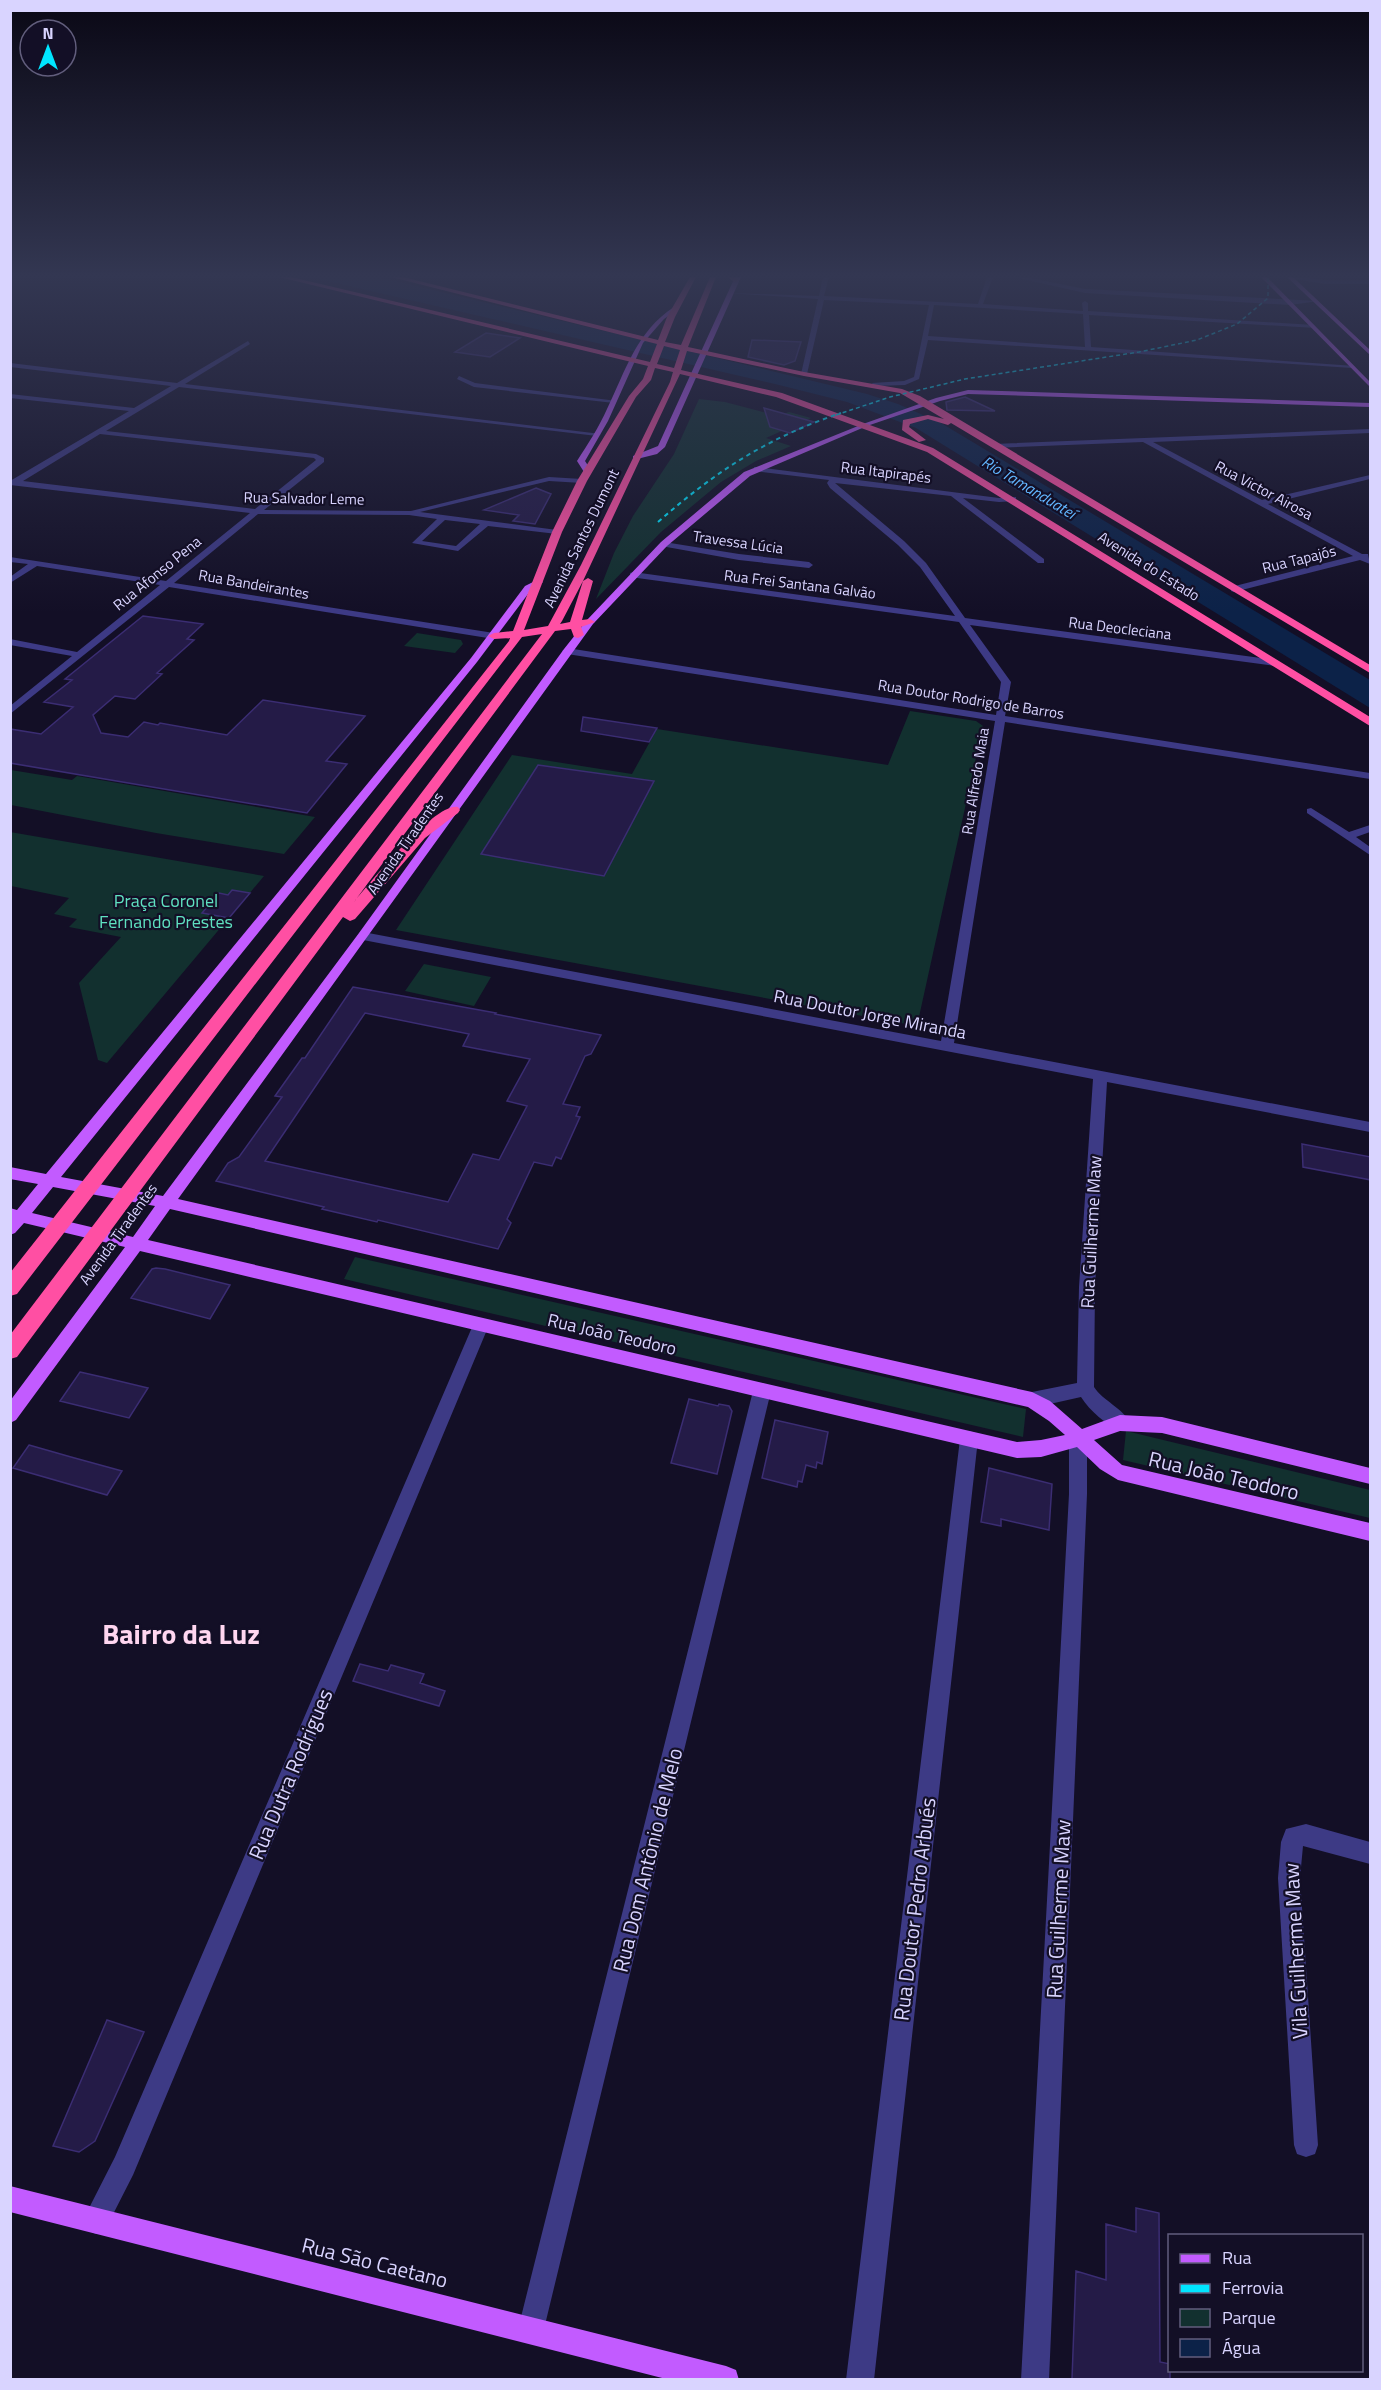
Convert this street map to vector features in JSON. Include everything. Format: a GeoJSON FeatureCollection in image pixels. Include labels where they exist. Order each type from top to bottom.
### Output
{"type":"FeatureCollection","features":[{"type":"Feature","properties":{"kind":"highway","name":"Avenida Santos Dumont"},"geometry":{"type":"LineString","coordinates":[[518,634],[557,532],[587,470],[639,389]]}},
{"type":"Feature","properties":{"kind":"highway","name":"Avenida Santos Dumont"},"geometry":{"type":"LineString","coordinates":[[551,630],[586,565],[671,389]]}},
{"type":"Feature","properties":{"kind":"highway","name":"Avenida do Estado"},"geometry":{"type":"LineString","coordinates":[[755,389],[865,425],[930,450],[1013,499],[1371,722]]}},
{"type":"Feature","properties":{"kind":"highway","name":"Avenida do Estado"},"geometry":{"type":"LineString","coordinates":[[892,389],[926,403],[965,429],[1371,670]]}},
{"type":"Feature","properties":{"kind":"highway"},"geometry":{"type":"LineString","coordinates":[[930,450],[930,446],[906,429],[904,426],[906,422],[928,417],[945,420],[965,429]]}},
{"type":"Feature","properties":{"kind":"highway"},"geometry":{"type":"LineString","coordinates":[[578,637],[575,625],[591,572],[586,565]]}},
{"type":"Feature","properties":{"kind":"highway"},"geometry":{"type":"LineString","coordinates":[[494,636],[551,630],[590,622]]}},
{"type":"Feature","properties":{"kind":"highway","name":"Avenida Tiradentes"},"geometry":{"type":"LineString","coordinates":[[10,1351],[551,630]]}},
{"type":"Feature","properties":{"kind":"highway","name":"Avenida Tiradentes"},"geometry":{"type":"LineString","coordinates":[[10,1288],[518,634]]}},
{"type":"Feature","properties":{"kind":"highway"},"geometry":{"type":"LineString","coordinates":[[322,936],[348,919],[420,834],[453,810]]}},
{"type":"Feature","properties":{"kind":"main road","name":"Avenida Santos Dumont"},"geometry":{"type":"LineString","coordinates":[[587,470],[581,461],[620,389]]}},
{"type":"Feature","properties":{"kind":"main road","name":"Avenida Santos Dumont"},"geometry":{"type":"LineString","coordinates":[[636,458],[661,447],[688,389]]}},
{"type":"Feature","properties":{"kind":"main road","name":"Avenida Tiradentes"},"geometry":{"type":"LineString","coordinates":[[10,1415],[363,936],[578,637],[664,544],[703,509],[757,468],[884,418],[960,394],[984,392],[1371,405]]}},
{"type":"Feature","properties":{"kind":"main road","name":"Avenida Santos Dumont"},"geometry":{"type":"LineString","coordinates":[[494,636],[528,588],[539,582]]}},
{"type":"Feature","properties":{"kind":"main road"},"geometry":{"type":"LineString","coordinates":[[10,1229],[16,1215],[50,1181],[494,636]]}},
{"type":"Feature","properties":{"kind":"main road","name":"Rua João Teodoro"},"geometry":{"type":"LineString","coordinates":[[10,1173],[166,1201],[1032,1400],[1046,1407],[1107,1465],[1130,1476],[1371,1532]]}},
{"type":"Feature","properties":{"kind":"main road","name":"Rua João Teodoro"},"geometry":{"type":"LineString","coordinates":[[16,1215],[762,1391],[1026,1450],[1078,1438],[1120,1423],[1162,1425],[1371,1476]]}},
{"type":"Feature","properties":{"kind":"main road","name":"Rua São Caetano"},"geometry":{"type":"LineString","coordinates":[[10,2199],[726,2379]]}},
{"type":"Feature","properties":{"kind":"street"},"geometry":{"type":"LineString","coordinates":[[13,483],[171,389]]}},
{"type":"Feature","properties":{"kind":"street"},"geometry":{"type":"LineString","coordinates":[[207,389],[597,434]]}},
{"type":"Feature","properties":{"kind":"street"},"geometry":{"type":"LineString","coordinates":[[505,389],[614,401]]}},
{"type":"Feature","properties":{"kind":"street"},"geometry":{"type":"LineString","coordinates":[[10,396],[136,410]]}},
{"type":"Feature","properties":{"kind":"street"},"geometry":{"type":"LineString","coordinates":[[994,446],[1371,431]]}},
{"type":"Feature","properties":{"kind":"street","name":"Rua Afonso Pena"},"geometry":{"type":"LineString","coordinates":[[10,711],[321,461],[321,459],[98,432]]}},
{"type":"Feature","properties":{"kind":"street","name":"Rua Victor Airosa"},"geometry":{"type":"LineString","coordinates":[[1144,440],[1371,562]]}},
{"type":"Feature","properties":{"kind":"street","name":"Rua Itapirapés"},"geometry":{"type":"LineString","coordinates":[[757,468],[999,500],[1013,499]]}},
{"type":"Feature","properties":{"kind":"street"},"geometry":{"type":"LineString","coordinates":[[1260,503],[1371,477]]}},
{"type":"Feature","properties":{"kind":"street","name":"Rua Alfredo Maia"},"geometry":{"type":"LineString","coordinates":[[834,478],[831,483],[833,486],[912,553],[940,587],[1006,682],[947,1046]]}},
{"type":"Feature","properties":{"kind":"street"},"geometry":{"type":"LineString","coordinates":[[409,513],[549,479],[582,481]]}},
{"type":"Feature","properties":{"kind":"street","name":"Rua Salvador Leme"},"geometry":{"type":"LineString","coordinates":[[13,483],[257,512],[409,513],[557,532]]}},
{"type":"Feature","properties":{"kind":"street"},"geometry":{"type":"LineString","coordinates":[[953,494],[1041,561]]}},
{"type":"Feature","properties":{"kind":"street"},"geometry":{"type":"LineString","coordinates":[[444,517],[416,543],[458,549],[486,523]]}},
{"type":"Feature","properties":{"kind":"street","name":"Travessa Lúcia"},"geometry":{"type":"LineString","coordinates":[[664,544],[739,557],[809,565]]}},
{"type":"Feature","properties":{"kind":"street","name":"Rua Tapajós"},"geometry":{"type":"LineString","coordinates":[[1234,589],[1371,554]]}},
{"type":"Feature","properties":{"kind":"street","name":"Rua Bandeirantes"},"geometry":{"type":"LineString","coordinates":[[10,559],[494,636]]}},
{"type":"Feature","properties":{"kind":"street"},"geometry":{"type":"LineString","coordinates":[[10,581],[36,563]]}},
{"type":"Feature","properties":{"kind":"street","name":"Rua Frei Santana Galvão"},"geometry":{"type":"LineString","coordinates":[[633,575],[962,620]]}},
{"type":"Feature","properties":{"kind":"street","name":"Rua Deocleciana"},"geometry":{"type":"LineString","coordinates":[[962,620],[982,625],[1275,663]]}},
{"type":"Feature","properties":{"kind":"street"},"geometry":{"type":"LineString","coordinates":[[10,642],[79,655]]}},
{"type":"Feature","properties":{"kind":"street","name":"Rua Doutor Rodrigo de Barros"},"geometry":{"type":"LineString","coordinates":[[567,651],[1371,776]]}},
{"type":"Feature","properties":{"kind":"street"},"geometry":{"type":"LineString","coordinates":[[1355,774],[1371,784]]}},
{"type":"Feature","properties":{"kind":"street"},"geometry":{"type":"LineString","coordinates":[[1311,811],[1371,852]]}},
{"type":"Feature","properties":{"kind":"street"},"geometry":{"type":"LineString","coordinates":[[1348,836],[1371,828]]}},
{"type":"Feature","properties":{"kind":"street","name":"Rua Doutor Jorge Miranda"},"geometry":{"type":"LineString","coordinates":[[363,936],[1371,1127]]}},
{"type":"Feature","properties":{"kind":"street","name":"Rua Guilherme Maw"},"geometry":{"type":"LineString","coordinates":[[1085,1388],[1087,1287],[1100,1076]]}},
{"type":"Feature","properties":{"kind":"street","name":"Rua Dutra Rodrigues"},"geometry":{"type":"LineString","coordinates":[[96,2221],[124,2166],[481,1324]]}},
{"type":"Feature","properties":{"kind":"street"},"geometry":{"type":"LineString","coordinates":[[1032,1400],[1068,1394],[1085,1388],[1094,1402],[1120,1423]]}},
{"type":"Feature","properties":{"kind":"street","name":"Rua Dom Antônio de Melo"},"geometry":{"type":"LineString","coordinates":[[531,2329],[762,1391]]}},
{"type":"Feature","properties":{"kind":"street","name":"Rua Doutor Pedro Arbués"},"geometry":{"type":"LineString","coordinates":[[860,2379],[969,1438]]}},
{"type":"Feature","properties":{"kind":"street","name":"Rua Guilherme Maw"},"geometry":{"type":"LineString","coordinates":[[1035,2379],[1078,1485],[1078,1438]]}},
{"type":"Feature","properties":{"kind":"street","name":"Vila Guilherme Maw"},"geometry":{"type":"LineString","coordinates":[[1306,2145],[1289,1878],[1292,1842],[1294,1837],[1306,1836],[1371,1853]]}},
{"type":"Feature","properties":{"kind":"green space"},"geometry":{"type":"Polygon","coordinates":[[[699,399],[725,402],[778,416],[789,412],[811,418],[766,438],[791,446],[756,461],[721,482],[661,532],[596,599],[614,553],[633,516],[674,454],[699,399]]]}},
{"type":"Feature","properties":{"kind":"green space"},"geometry":{"type":"Polygon","coordinates":[[[417,633],[461,640],[463,644],[455,653],[404,646],[417,633]]]}},
{"type":"Feature","properties":{"kind":"green space"},"geometry":{"type":"Polygon","coordinates":[[[910,711],[976,721],[983,726],[917,1026],[396,930],[512,755],[632,774],[657,729],[888,765],[910,711]]]}},
{"type":"Feature","properties":{"kind":"green space","name":"Praça Coronel Fernando Prestes"},"geometry":{"type":"Polygon","coordinates":[[[11,770],[72,780],[77,776],[315,817],[284,854],[156,833],[11,805],[11,770]]]}},
{"type":"Feature","properties":{"kind":"green space","name":"Praça Coronel Fernando Prestes"},"geometry":{"type":"Polygon","coordinates":[[[10,832],[264,876],[107,1063],[98,1060],[79,983],[121,937],[69,927],[77,919],[54,914],[69,898],[11,886],[10,832]]]}},
{"type":"Feature","properties":{"kind":"green space"},"geometry":{"type":"Polygon","coordinates":[[[424,964],[491,977],[474,1006],[405,991],[424,964]]]}},
{"type":"Feature","properties":{"kind":"green space"},"geometry":{"type":"Polygon","coordinates":[[[355,1257],[1026,1409],[1023,1437],[344,1279],[355,1257]]]}},
{"type":"Feature","properties":{"kind":"green space"},"geometry":{"type":"Polygon","coordinates":[[[1126,1431],[1370,1490],[1370,1518],[1123,1460],[1126,1431]]]}},
{"type":"Feature","properties":{"kind":"water","name":"Rio Tamanduateí"},"geometry":{"type":"Polygon","coordinates":[[[793,389],[844,389],[898,404],[941,423],[1370,680],[1370,708],[916,428],[847,402],[793,389]]]}},
{"type":"Feature","properties":{"kind":"building"},"geometry":{"type":"Polygon","coordinates":[[[965,397],[995,411],[947,410],[946,402],[965,397]]]}},
{"type":"Feature","properties":{"kind":"building"},"geometry":{"type":"Polygon","coordinates":[[[764,408],[814,422],[790,433],[770,427],[764,408]]]}},
{"type":"Feature","properties":{"kind":"building"},"geometry":{"type":"Polygon","coordinates":[[[536,488],[551,494],[535,524],[513,521],[519,515],[484,510],[536,488]]]}},
{"type":"Feature","properties":{"kind":"building"},"geometry":{"type":"Polygon","coordinates":[[[143,616],[203,624],[187,639],[194,640],[157,673],[162,674],[135,699],[115,696],[93,715],[101,733],[128,737],[144,722],[227,735],[263,700],[365,716],[326,761],[347,764],[307,813],[10,763],[10,729],[41,734],[73,707],[44,702],[72,680],[65,679],[143,616]]]}},
{"type":"Feature","properties":{"kind":"building"},"geometry":{"type":"Polygon","coordinates":[[[583,717],[657,728],[649,742],[581,731],[583,717]]]}},
{"type":"Feature","properties":{"kind":"building"},"geometry":{"type":"Polygon","coordinates":[[[538,765],[654,781],[604,876],[481,854],[538,765]]]}},
{"type":"Feature","properties":{"kind":"building"},"geometry":{"type":"Polygon","coordinates":[[[232,890],[250,893],[229,918],[202,913],[219,893],[228,895],[232,890]]]}},
{"type":"Feature","properties":{"kind":"building"},"geometry":{"type":"Polygon","coordinates":[[[353,987],[601,1035],[591,1054],[585,1056],[563,1104],[580,1107],[576,1116],[580,1117],[561,1159],[556,1157],[552,1166],[534,1162],[507,1219],[511,1223],[498,1249],[322,1209],[324,1207],[216,1181],[228,1163],[239,1157],[282,1097],[275,1096],[302,1058],[305,1058],[353,987]],[[365,1013],[265,1161],[448,1202],[473,1154],[499,1160],[527,1106],[507,1101],[530,1059],[463,1046],[469,1034],[365,1013]]]}},
{"type":"Feature","properties":{"kind":"building"},"geometry":{"type":"Polygon","coordinates":[[[1302,1144],[1371,1157],[1371,1180],[1303,1167],[1302,1144]]]}},
{"type":"Feature","properties":{"kind":"building"},"geometry":{"type":"Polygon","coordinates":[[[152,1269],[230,1285],[210,1319],[131,1298],[152,1269]]]}},
{"type":"Feature","properties":{"kind":"building"},"geometry":{"type":"Polygon","coordinates":[[[80,1372],[148,1388],[129,1418],[60,1401],[80,1372]]]}},
{"type":"Feature","properties":{"kind":"building"},"geometry":{"type":"Polygon","coordinates":[[[689,1399],[718,1406],[719,1404],[729,1406],[732,1411],[717,1474],[671,1463],[689,1399]]]}},
{"type":"Feature","properties":{"kind":"building"},"geometry":{"type":"Polygon","coordinates":[[[775,1420],[828,1432],[822,1464],[817,1462],[816,1468],[806,1465],[802,1482],[798,1481],[797,1487],[762,1478],[775,1420]]]}},
{"type":"Feature","properties":{"kind":"building"},"geometry":{"type":"Polygon","coordinates":[[[29,1445],[122,1471],[107,1495],[13,1468],[29,1445]]]}},
{"type":"Feature","properties":{"kind":"building"},"geometry":{"type":"Polygon","coordinates":[[[989,1468],[1052,1484],[1049,1530],[1001,1519],[1001,1526],[981,1522],[989,1468]]]}},
{"type":"Feature","properties":{"kind":"building"},"geometry":{"type":"Polygon","coordinates":[[[360,1664],[388,1671],[391,1665],[424,1674],[420,1683],[445,1691],[439,1706],[353,1681],[360,1664]]]}},
{"type":"Feature","properties":{"kind":"building"},"geometry":{"type":"Polygon","coordinates":[[[107,2020],[144,2032],[95,2141],[79,2152],[53,2146],[107,2020]]]}},
{"type":"Feature","properties":{"kind":"building"},"geometry":{"type":"Polygon","coordinates":[[[1136,2208],[1159,2213],[1160,2362],[1168,2364],[1170,2379],[1072,2379],[1076,2271],[1106,2280],[1106,2224],[1136,2232],[1136,2208]]]}},
{"type":"Feature","properties":{"kind":"railway"},"geometry":{"type":"LineString","coordinates":[[836,415],[890,397],[925,389]]}},
{"type":"Feature","properties":{"kind":"railway"},"geometry":{"type":"LineString","coordinates":[[658,522],[701,487],[744,458],[789,433],[841,413]]}},
{"type":"Feature","properties":{"kind":"district","name":"Bairro da Luz"},"geometry":{"type":"Point","coordinates":[181,1633]}}]}
